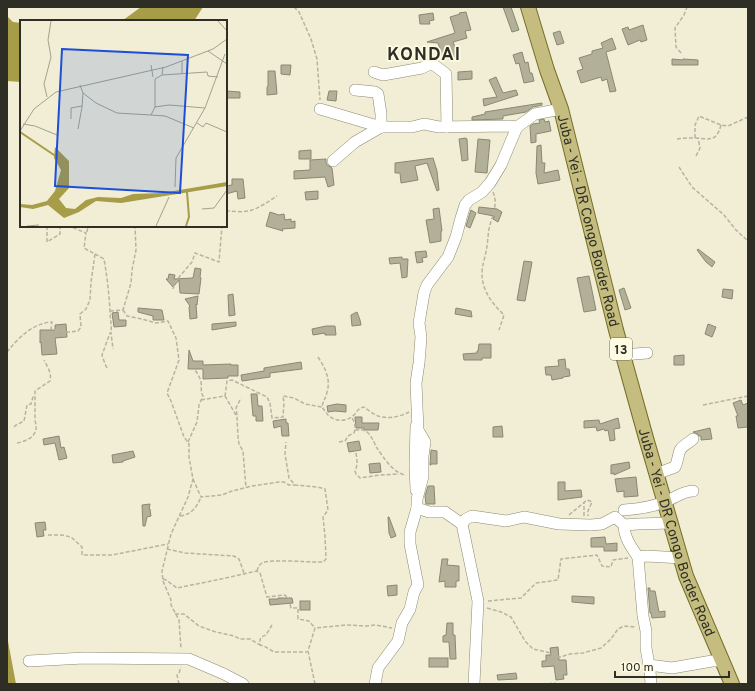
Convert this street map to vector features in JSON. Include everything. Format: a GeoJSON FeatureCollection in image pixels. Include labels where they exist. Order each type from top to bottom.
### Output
{"type":"FeatureCollection","features":[{"type":"Feature","properties":{"kind":"main road","name":"Juba - Yei - DR Congo Border Road"},"geometry":{"type":"LineString","coordinates":[[528,7],[547,70],[561,109],[623,355],[686,576],[732,684]]}},
{"type":"Feature","properties":{"kind":"street"},"geometry":{"type":"LineString","coordinates":[[374,72],[383,75],[434,65],[446,74],[448,127]]}},
{"type":"Feature","properties":{"kind":"street"},"geometry":{"type":"LineString","coordinates":[[355,90],[375,92],[378,94],[381,127]]}},
{"type":"Feature","properties":{"kind":"street"},"geometry":{"type":"LineString","coordinates":[[375,684],[378,668],[398,641],[402,623],[410,609],[414,592],[418,585],[410,544],[410,532],[423,476],[425,442],[418,430],[416,383],[421,338],[419,323],[427,285],[448,257],[465,205],[469,200],[482,192],[490,183],[501,165],[517,127],[534,114],[561,109]]}},
{"type":"Feature","properties":{"kind":"street"},"geometry":{"type":"LineString","coordinates":[[320,110],[381,127],[412,127],[424,124],[439,127],[517,127]]}},
{"type":"Feature","properties":{"kind":"street"},"geometry":{"type":"LineString","coordinates":[[333,161],[355,142],[381,127]]}},
{"type":"Feature","properties":{"kind":"street"},"geometry":{"type":"LineString","coordinates":[[623,355],[647,353]]}},
{"type":"Feature","properties":{"kind":"street"},"geometry":{"type":"LineString","coordinates":[[417,504],[415,448],[418,406]]}},
{"type":"Feature","properties":{"kind":"street"},"geometry":{"type":"LineString","coordinates":[[656,474],[675,467],[680,450],[684,445],[689,444],[693,439]]}},
{"type":"Feature","properties":{"kind":"street"},"geometry":{"type":"LineString","coordinates":[[651,684],[646,648],[646,631],[643,616],[638,557],[624,532],[625,506],[644,507],[665,502],[678,494],[693,491]]}},
{"type":"Feature","properties":{"kind":"street"},"geometry":{"type":"LineString","coordinates":[[417,504],[428,512],[445,512],[462,524],[478,601],[474,684]]}},
{"type":"Feature","properties":{"kind":"street"},"geometry":{"type":"LineString","coordinates":[[462,524],[466,519],[472,516],[506,521],[524,517],[561,524],[586,525],[602,524],[615,517],[624,525],[671,523]]}},
{"type":"Feature","properties":{"kind":"street"},"geometry":{"type":"LineString","coordinates":[[638,557],[647,556],[681,558]]}},
{"type":"Feature","properties":{"kind":"street"},"geometry":{"type":"LineString","coordinates":[[29,661],[84,658],[189,659],[243,684]]}},
{"type":"Feature","properties":{"kind":"street"},"geometry":{"type":"LineString","coordinates":[[649,665],[672,668],[712,661],[722,661]]}},
{"type":"Feature","properties":{"kind":"path"},"geometry":{"type":"LineString","coordinates":[[294,7],[299,12],[311,39],[317,59],[320,110]]}},
{"type":"Feature","properties":{"kind":"path"},"geometry":{"type":"LineString","coordinates":[[681,53],[676,46],[675,28],[688,7]]}},
{"type":"Feature","properties":{"kind":"path"},"geometry":{"type":"LineString","coordinates":[[696,156],[700,148],[695,125],[699,116],[721,125],[728,126],[748,117]]}},
{"type":"Feature","properties":{"kind":"path"},"geometry":{"type":"LineString","coordinates":[[677,139],[708,139],[719,134],[721,125]]}},
{"type":"Feature","properties":{"kind":"path"},"geometry":{"type":"LineString","coordinates":[[679,167],[692,187],[724,215],[736,230],[748,241]]}},
{"type":"Feature","properties":{"kind":"path"},"geometry":{"type":"LineString","coordinates":[[490,183],[495,197],[495,208],[489,229],[482,273],[485,290],[495,306],[504,315],[499,330]]}},
{"type":"Feature","properties":{"kind":"path"},"geometry":{"type":"LineString","coordinates":[[227,211],[238,212],[251,210],[277,196]]}},
{"type":"Feature","properties":{"kind":"path"},"geometry":{"type":"LineString","coordinates":[[47,227],[47,242],[60,234],[60,227]]}},
{"type":"Feature","properties":{"kind":"path"},"geometry":{"type":"LineString","coordinates":[[71,227],[86,233]]}},
{"type":"Feature","properties":{"kind":"path"},"geometry":{"type":"LineString","coordinates":[[88,227],[84,248],[104,259],[108,285],[113,349]]}},
{"type":"Feature","properties":{"kind":"path"},"geometry":{"type":"LineString","coordinates":[[123,310],[131,283],[136,250],[135,227]]}},
{"type":"Feature","properties":{"kind":"path"},"geometry":{"type":"LineString","coordinates":[[174,289],[175,283],[192,262],[195,253],[219,262],[222,227]]}},
{"type":"Feature","properties":{"kind":"path"},"geometry":{"type":"LineString","coordinates":[[7,352],[24,334],[43,322],[52,322],[51,329],[69,332],[78,331],[81,326],[80,314],[86,309],[90,300],[95,254]]}},
{"type":"Feature","properties":{"kind":"path"},"geometry":{"type":"LineString","coordinates":[[110,311],[123,310]]}},
{"type":"Feature","properties":{"kind":"path"},"geometry":{"type":"LineString","coordinates":[[123,310],[128,316],[156,323],[168,321],[176,338],[179,360],[168,393],[184,437],[189,444],[189,457],[193,479],[201,497],[199,504],[190,512],[179,516]]}},
{"type":"Feature","properties":{"kind":"path"},"geometry":{"type":"LineString","coordinates":[[107,368],[102,355],[111,333]]}},
{"type":"Feature","properties":{"kind":"path"},"geometry":{"type":"LineString","coordinates":[[318,357],[326,371],[329,382],[327,394],[324,398],[322,407],[328,416],[332,418],[346,420],[360,408],[364,407],[378,416],[402,416],[418,406]]}},
{"type":"Feature","properties":{"kind":"path"},"geometry":{"type":"LineString","coordinates":[[17,443],[24,442],[30,438],[34,434],[37,426],[35,391],[51,378],[44,360]]}},
{"type":"Feature","properties":{"kind":"path"},"geometry":{"type":"LineString","coordinates":[[188,442],[197,422],[199,405],[203,396],[201,392],[199,375],[194,370]]}},
{"type":"Feature","properties":{"kind":"path"},"geometry":{"type":"LineString","coordinates":[[237,417],[225,396],[227,381],[232,380],[267,397],[270,404],[272,418],[283,417],[283,396],[294,398],[305,404],[322,407]]}},
{"type":"Feature","properties":{"kind":"path"},"geometry":{"type":"LineString","coordinates":[[14,427],[24,421],[28,405],[33,397],[36,396]]}},
{"type":"Feature","properties":{"kind":"path"},"geometry":{"type":"LineString","coordinates":[[201,400],[225,396]]}},
{"type":"Feature","properties":{"kind":"path"},"geometry":{"type":"LineString","coordinates":[[703,405],[748,396]]}},
{"type":"Feature","properties":{"kind":"path"},"geometry":{"type":"LineString","coordinates":[[241,398],[236,408],[238,437],[239,444],[243,451],[246,488]]}},
{"type":"Feature","properties":{"kind":"path"},"geometry":{"type":"LineString","coordinates":[[339,442],[345,441],[348,436],[354,433],[354,421],[351,417]]}},
{"type":"Feature","properties":{"kind":"path"},"geometry":{"type":"LineString","coordinates":[[355,430],[363,430],[367,432],[391,466],[400,474]]}},
{"type":"Feature","properties":{"kind":"path"},"geometry":{"type":"LineString","coordinates":[[286,442],[285,454],[289,478],[295,485]]}},
{"type":"Feature","properties":{"kind":"path"},"geometry":{"type":"LineString","coordinates":[[356,453],[357,462],[355,471],[360,478],[380,475],[415,474]]}},
{"type":"Feature","properties":{"kind":"path"},"geometry":{"type":"LineString","coordinates":[[179,684],[177,675],[181,665],[181,659],[179,620],[171,605],[171,600],[165,588],[162,571],[171,534],[188,497],[193,479]]}},
{"type":"Feature","properties":{"kind":"path"},"geometry":{"type":"LineString","coordinates":[[201,497],[222,495],[232,491],[278,482],[284,482],[289,485],[325,488],[328,510],[323,517],[326,559],[323,562],[279,561],[263,563],[258,566],[257,571]]}},
{"type":"Feature","properties":{"kind":"path"},"geometry":{"type":"LineString","coordinates":[[561,524],[568,515],[587,500],[592,502],[588,511],[586,525]]}},
{"type":"Feature","properties":{"kind":"path"},"geometry":{"type":"LineString","coordinates":[[584,502],[586,525]]}},
{"type":"Feature","properties":{"kind":"path"},"geometry":{"type":"LineString","coordinates":[[48,535],[62,534],[71,537],[82,547],[82,555],[112,555],[168,544]]}},
{"type":"Feature","properties":{"kind":"path"},"geometry":{"type":"LineString","coordinates":[[167,549],[185,554],[234,556],[239,560],[244,574]]}},
{"type":"Feature","properties":{"kind":"path"},"geometry":{"type":"LineString","coordinates":[[478,601],[521,598],[536,583],[558,580],[561,559],[597,555],[602,566],[611,567],[613,560],[638,557]]}},
{"type":"Feature","properties":{"kind":"path"},"geometry":{"type":"LineString","coordinates":[[163,580],[166,580],[177,588],[257,571]]}},
{"type":"Feature","properties":{"kind":"path"},"geometry":{"type":"LineString","coordinates":[[257,571],[260,573],[267,597],[285,595],[289,600],[291,608],[298,608],[298,619],[309,621],[315,628]]}},
{"type":"Feature","properties":{"kind":"path"},"geometry":{"type":"LineString","coordinates":[[478,601],[487,608],[511,617],[525,641],[533,649],[551,653],[560,657],[601,648],[618,629],[624,626],[645,626]]}},
{"type":"Feature","properties":{"kind":"path"},"geometry":{"type":"LineString","coordinates":[[175,614],[184,614],[199,626],[216,632],[240,639],[250,639],[274,652],[308,652]]}},
{"type":"Feature","properties":{"kind":"path"},"geometry":{"type":"LineString","coordinates":[[260,645],[261,637],[266,634],[272,625]]}},
{"type":"Feature","properties":{"kind":"path"},"geometry":{"type":"LineString","coordinates":[[315,628],[346,625],[376,625],[400,630]]}},
{"type":"Feature","properties":{"kind":"path"},"geometry":{"type":"LineString","coordinates":[[315,628],[308,652],[315,684]]}},
{"type":"Feature","properties":{"kind":"path"},"geometry":{"type":"LineString","coordinates":[[548,684],[556,684]]}},
{"type":"Feature","properties":{"kind":"shaded area"},"geometry":{"type":"Polygon","coordinates":[[[141,7],[203,7],[195,20],[123,20],[141,7]]]}},
{"type":"Feature","properties":{"kind":"shaded area"},"geometry":{"type":"Polygon","coordinates":[[[7,16],[13,22],[20,23],[20,82],[7,81],[7,16]]]}},
{"type":"Feature","properties":{"kind":"shaded area"},"geometry":{"type":"Polygon","coordinates":[[[7,636],[16,684],[7,684],[7,636]]]}},
{"type":"Feature","properties":{"kind":"building"},"geometry":{"type":"Polygon","coordinates":[[[503,7],[511,7],[519,30],[512,32],[503,7]]]}},
{"type":"Feature","properties":{"kind":"building"},"geometry":{"type":"Polygon","coordinates":[[[466,12],[471,30],[465,31],[467,38],[453,42],[458,55],[454,57],[440,56],[438,43],[427,42],[455,33],[450,17],[466,12]]]}},
{"type":"Feature","properties":{"kind":"building"},"geometry":{"type":"Polygon","coordinates":[[[433,13],[434,20],[429,21],[430,24],[420,24],[419,15],[433,13]]]}},
{"type":"Feature","properties":{"kind":"building"},"geometry":{"type":"Polygon","coordinates":[[[643,25],[647,40],[641,42],[640,40],[628,45],[622,29],[628,27],[629,30],[643,25]]]}},
{"type":"Feature","properties":{"kind":"building"},"geometry":{"type":"Polygon","coordinates":[[[560,31],[564,43],[557,45],[553,33],[560,31]]]}},
{"type":"Feature","properties":{"kind":"building"},"geometry":{"type":"Polygon","coordinates":[[[612,38],[616,49],[606,52],[616,91],[610,92],[607,79],[602,81],[601,77],[581,83],[577,71],[583,69],[579,58],[592,54],[592,51],[603,48],[601,43],[612,38]]]}},
{"type":"Feature","properties":{"kind":"building"},"geometry":{"type":"Polygon","coordinates":[[[522,52],[525,63],[528,62],[530,73],[532,73],[534,81],[524,83],[519,63],[516,64],[513,55],[522,52]]]}},
{"type":"Feature","properties":{"kind":"building"},"geometry":{"type":"Polygon","coordinates":[[[672,59],[698,60],[698,65],[672,65],[672,59]]]}},
{"type":"Feature","properties":{"kind":"building"},"geometry":{"type":"Polygon","coordinates":[[[281,65],[291,65],[290,75],[281,74],[281,65]]]}},
{"type":"Feature","properties":{"kind":"building"},"geometry":{"type":"Polygon","coordinates":[[[268,71],[275,71],[277,94],[267,95],[268,71]]]}},
{"type":"Feature","properties":{"kind":"building"},"geometry":{"type":"Polygon","coordinates":[[[472,71],[472,79],[458,80],[458,72],[472,71]]]}},
{"type":"Feature","properties":{"kind":"building"},"geometry":{"type":"Polygon","coordinates":[[[496,77],[503,93],[516,90],[518,95],[484,106],[483,99],[497,97],[489,80],[496,77]]]}},
{"type":"Feature","properties":{"kind":"building"},"geometry":{"type":"Polygon","coordinates":[[[227,91],[240,92],[240,98],[227,98],[227,91]]]}},
{"type":"Feature","properties":{"kind":"building"},"geometry":{"type":"Polygon","coordinates":[[[329,91],[337,91],[336,101],[327,100],[329,91]]]}},
{"type":"Feature","properties":{"kind":"building"},"geometry":{"type":"Polygon","coordinates":[[[542,103],[542,105],[533,107],[526,112],[503,116],[503,119],[472,120],[472,117],[485,114],[485,112],[542,103]]]}},
{"type":"Feature","properties":{"kind":"building"},"geometry":{"type":"Polygon","coordinates":[[[544,119],[545,122],[549,121],[551,131],[536,134],[536,142],[531,143],[530,126],[540,123],[539,120],[544,119]]]}},
{"type":"Feature","properties":{"kind":"building"},"geometry":{"type":"Polygon","coordinates":[[[466,138],[468,160],[462,161],[459,139],[466,138]]]}},
{"type":"Feature","properties":{"kind":"building"},"geometry":{"type":"Polygon","coordinates":[[[478,139],[490,140],[487,173],[475,172],[478,139]]]}},
{"type":"Feature","properties":{"kind":"building"},"geometry":{"type":"Polygon","coordinates":[[[541,145],[542,163],[545,163],[544,173],[558,170],[560,180],[538,184],[536,173],[537,146],[541,145]]]}},
{"type":"Feature","properties":{"kind":"building"},"geometry":{"type":"Polygon","coordinates":[[[311,150],[311,159],[299,159],[299,151],[311,150]]]}},
{"type":"Feature","properties":{"kind":"building"},"geometry":{"type":"Polygon","coordinates":[[[433,158],[437,171],[439,190],[437,191],[427,163],[415,166],[418,180],[401,183],[400,173],[395,173],[395,163],[433,158]]]}},
{"type":"Feature","properties":{"kind":"building"},"geometry":{"type":"Polygon","coordinates":[[[326,159],[327,165],[332,168],[334,185],[328,187],[325,177],[294,179],[294,171],[310,170],[310,160],[326,159]]]}},
{"type":"Feature","properties":{"kind":"building"},"geometry":{"type":"Polygon","coordinates":[[[232,179],[243,179],[245,198],[238,199],[237,191],[227,194],[227,186],[232,185],[232,179]]]}},
{"type":"Feature","properties":{"kind":"building"},"geometry":{"type":"Polygon","coordinates":[[[318,191],[318,199],[306,200],[305,192],[318,191]]]}},
{"type":"Feature","properties":{"kind":"building"},"geometry":{"type":"Polygon","coordinates":[[[479,207],[497,209],[502,212],[498,222],[493,219],[494,216],[478,213],[479,207]]]}},
{"type":"Feature","properties":{"kind":"building"},"geometry":{"type":"Polygon","coordinates":[[[439,208],[442,231],[441,241],[430,243],[426,220],[434,219],[433,209],[439,208]]]}},
{"type":"Feature","properties":{"kind":"building"},"geometry":{"type":"Polygon","coordinates":[[[471,210],[476,213],[470,228],[466,226],[471,210]]]}},
{"type":"Feature","properties":{"kind":"building"},"geometry":{"type":"Polygon","coordinates":[[[270,212],[279,215],[284,214],[285,220],[291,219],[291,222],[295,221],[295,228],[282,229],[283,231],[266,226],[270,212]]]}},
{"type":"Feature","properties":{"kind":"building"},"geometry":{"type":"Polygon","coordinates":[[[698,249],[715,262],[712,267],[706,262],[697,250],[698,249]]]}},
{"type":"Feature","properties":{"kind":"building"},"geometry":{"type":"Polygon","coordinates":[[[426,251],[427,257],[422,258],[423,262],[417,263],[415,252],[426,251]]]}},
{"type":"Feature","properties":{"kind":"building"},"geometry":{"type":"Polygon","coordinates":[[[402,257],[402,259],[408,259],[407,277],[402,278],[400,263],[390,264],[389,258],[402,257]]]}},
{"type":"Feature","properties":{"kind":"building"},"geometry":{"type":"Polygon","coordinates":[[[524,261],[532,262],[525,301],[517,300],[524,261]]]}},
{"type":"Feature","properties":{"kind":"building"},"geometry":{"type":"Polygon","coordinates":[[[195,268],[201,269],[199,294],[180,293],[179,280],[173,287],[166,279],[168,279],[169,274],[175,275],[174,279],[193,278],[195,268]]]}},
{"type":"Feature","properties":{"kind":"building"},"geometry":{"type":"Polygon","coordinates":[[[589,276],[596,310],[584,312],[577,278],[589,276]]]}},
{"type":"Feature","properties":{"kind":"building"},"geometry":{"type":"Polygon","coordinates":[[[624,288],[631,308],[625,310],[619,290],[624,288]]]}},
{"type":"Feature","properties":{"kind":"building"},"geometry":{"type":"Polygon","coordinates":[[[723,289],[733,290],[732,299],[722,297],[723,289]]]}},
{"type":"Feature","properties":{"kind":"building"},"geometry":{"type":"Polygon","coordinates":[[[233,294],[235,315],[229,316],[228,295],[233,294]]]}},
{"type":"Feature","properties":{"kind":"building"},"geometry":{"type":"Polygon","coordinates":[[[198,296],[197,305],[196,304],[197,318],[190,319],[190,306],[185,299],[198,296]]]}},
{"type":"Feature","properties":{"kind":"building"},"geometry":{"type":"Polygon","coordinates":[[[138,308],[162,310],[164,320],[153,320],[153,316],[138,312],[138,308]]]}},
{"type":"Feature","properties":{"kind":"building"},"geometry":{"type":"Polygon","coordinates":[[[456,308],[471,311],[472,317],[455,314],[456,308]]]}},
{"type":"Feature","properties":{"kind":"building"},"geometry":{"type":"Polygon","coordinates":[[[118,312],[119,320],[126,320],[126,326],[114,327],[112,313],[118,312]]]}},
{"type":"Feature","properties":{"kind":"building"},"geometry":{"type":"Polygon","coordinates":[[[357,312],[361,325],[352,326],[351,315],[357,312]]]}},
{"type":"Feature","properties":{"kind":"building"},"geometry":{"type":"Polygon","coordinates":[[[236,322],[236,326],[212,330],[212,324],[236,322]]]}},
{"type":"Feature","properties":{"kind":"building"},"geometry":{"type":"Polygon","coordinates":[[[66,324],[67,337],[55,338],[57,354],[42,355],[40,330],[55,330],[55,325],[66,324]]]}},
{"type":"Feature","properties":{"kind":"building"},"geometry":{"type":"Polygon","coordinates":[[[708,324],[716,327],[712,337],[705,334],[708,324]]]}},
{"type":"Feature","properties":{"kind":"building"},"geometry":{"type":"Polygon","coordinates":[[[335,326],[336,335],[325,335],[325,333],[313,335],[312,329],[335,326]]]}},
{"type":"Feature","properties":{"kind":"building"},"geometry":{"type":"Polygon","coordinates":[[[479,344],[491,344],[491,358],[482,358],[482,360],[464,360],[463,354],[477,353],[479,344]]]}},
{"type":"Feature","properties":{"kind":"building"},"geometry":{"type":"Polygon","coordinates":[[[189,350],[193,361],[203,361],[203,365],[238,365],[238,376],[203,379],[203,369],[188,369],[189,350]]]}},
{"type":"Feature","properties":{"kind":"building"},"geometry":{"type":"Polygon","coordinates":[[[684,355],[684,365],[674,365],[674,356],[684,355]]]}},
{"type":"Feature","properties":{"kind":"building"},"geometry":{"type":"Polygon","coordinates":[[[565,359],[566,369],[569,369],[570,376],[552,380],[551,375],[546,375],[545,367],[559,366],[558,360],[565,359]]]}},
{"type":"Feature","properties":{"kind":"building"},"geometry":{"type":"Polygon","coordinates":[[[301,362],[302,369],[270,373],[270,377],[242,381],[241,375],[264,371],[264,368],[301,362]]]}},
{"type":"Feature","properties":{"kind":"building"},"geometry":{"type":"Polygon","coordinates":[[[251,394],[257,394],[258,406],[262,406],[263,421],[256,421],[256,416],[253,416],[251,394]]]}},
{"type":"Feature","properties":{"kind":"building"},"geometry":{"type":"Polygon","coordinates":[[[741,400],[743,405],[748,403],[748,427],[738,428],[736,416],[738,416],[733,403],[741,400]]]}},
{"type":"Feature","properties":{"kind":"building"},"geometry":{"type":"Polygon","coordinates":[[[337,404],[346,405],[346,412],[328,412],[327,406],[337,404]]]}},
{"type":"Feature","properties":{"kind":"building"},"geometry":{"type":"Polygon","coordinates":[[[355,417],[362,417],[362,423],[379,423],[378,430],[364,430],[364,428],[356,428],[355,417]]]}},
{"type":"Feature","properties":{"kind":"building"},"geometry":{"type":"Polygon","coordinates":[[[618,418],[620,428],[614,429],[615,440],[610,441],[608,430],[605,431],[604,429],[597,431],[596,427],[584,428],[584,421],[599,420],[600,424],[618,418]]]}},
{"type":"Feature","properties":{"kind":"building"},"geometry":{"type":"Polygon","coordinates":[[[286,419],[286,423],[288,423],[289,436],[282,436],[281,426],[274,428],[273,421],[286,419]]]}},
{"type":"Feature","properties":{"kind":"building"},"geometry":{"type":"Polygon","coordinates":[[[502,426],[503,437],[493,437],[493,427],[502,426]]]}},
{"type":"Feature","properties":{"kind":"building"},"geometry":{"type":"Polygon","coordinates":[[[710,428],[712,439],[701,440],[701,436],[693,432],[710,428]]]}},
{"type":"Feature","properties":{"kind":"building"},"geometry":{"type":"Polygon","coordinates":[[[59,436],[61,448],[64,447],[67,458],[59,460],[55,443],[44,445],[43,439],[59,436]]]}},
{"type":"Feature","properties":{"kind":"building"},"geometry":{"type":"Polygon","coordinates":[[[359,441],[361,450],[349,452],[347,443],[359,441]]]}},
{"type":"Feature","properties":{"kind":"building"},"geometry":{"type":"Polygon","coordinates":[[[431,450],[437,451],[437,464],[430,465],[431,450]]]}},
{"type":"Feature","properties":{"kind":"building"},"geometry":{"type":"Polygon","coordinates":[[[133,451],[135,457],[123,462],[113,463],[112,455],[133,451]]]}},
{"type":"Feature","properties":{"kind":"building"},"geometry":{"type":"Polygon","coordinates":[[[629,462],[630,468],[614,475],[614,473],[611,474],[611,465],[629,462]]]}},
{"type":"Feature","properties":{"kind":"building"},"geometry":{"type":"Polygon","coordinates":[[[380,463],[381,472],[370,473],[369,464],[380,463]]]}},
{"type":"Feature","properties":{"kind":"building"},"geometry":{"type":"Polygon","coordinates":[[[636,477],[638,496],[624,497],[624,491],[617,492],[615,479],[636,477]]]}},
{"type":"Feature","properties":{"kind":"building"},"geometry":{"type":"Polygon","coordinates":[[[558,482],[565,482],[565,491],[581,490],[582,497],[558,500],[558,482]]]}},
{"type":"Feature","properties":{"kind":"building"},"geometry":{"type":"Polygon","coordinates":[[[428,486],[434,486],[435,504],[426,504],[425,496],[428,486]]]}},
{"type":"Feature","properties":{"kind":"building"},"geometry":{"type":"Polygon","coordinates":[[[150,504],[149,509],[151,516],[147,517],[145,526],[143,526],[142,505],[150,504]]]}},
{"type":"Feature","properties":{"kind":"building"},"geometry":{"type":"Polygon","coordinates":[[[388,517],[396,536],[391,538],[389,533],[388,517]]]}},
{"type":"Feature","properties":{"kind":"building"},"geometry":{"type":"Polygon","coordinates":[[[45,522],[46,530],[43,530],[44,536],[37,537],[35,523],[45,522]]]}},
{"type":"Feature","properties":{"kind":"building"},"geometry":{"type":"Polygon","coordinates":[[[605,537],[606,544],[617,543],[617,551],[604,551],[604,547],[591,547],[591,538],[605,537]]]}},
{"type":"Feature","properties":{"kind":"building"},"geometry":{"type":"Polygon","coordinates":[[[442,559],[448,559],[447,565],[459,566],[459,581],[456,581],[456,587],[445,587],[445,581],[439,582],[442,559]]]}},
{"type":"Feature","properties":{"kind":"building"},"geometry":{"type":"Polygon","coordinates":[[[397,585],[397,595],[388,596],[387,586],[397,585]]]}},
{"type":"Feature","properties":{"kind":"building"},"geometry":{"type":"Polygon","coordinates":[[[648,588],[650,588],[650,591],[655,591],[659,612],[665,611],[665,617],[652,618],[650,613],[648,588]]]}},
{"type":"Feature","properties":{"kind":"building"},"geometry":{"type":"Polygon","coordinates":[[[572,596],[594,597],[594,604],[572,602],[572,596]]]}},
{"type":"Feature","properties":{"kind":"building"},"geometry":{"type":"Polygon","coordinates":[[[292,598],[293,603],[270,605],[269,599],[292,598]]]}},
{"type":"Feature","properties":{"kind":"building"},"geometry":{"type":"Polygon","coordinates":[[[300,601],[310,601],[310,610],[300,610],[300,601]]]}},
{"type":"Feature","properties":{"kind":"building"},"geometry":{"type":"Polygon","coordinates":[[[447,623],[453,623],[456,659],[450,659],[449,642],[443,642],[443,636],[446,635],[447,623]]]}},
{"type":"Feature","properties":{"kind":"building"},"geometry":{"type":"Polygon","coordinates":[[[558,647],[559,660],[566,660],[567,675],[563,675],[564,679],[556,680],[554,666],[542,667],[542,661],[546,661],[546,655],[551,655],[550,648],[558,647]]]}},
{"type":"Feature","properties":{"kind":"building"},"geometry":{"type":"Polygon","coordinates":[[[429,658],[448,658],[448,667],[429,667],[429,658]]]}},
{"type":"Feature","properties":{"kind":"building"},"geometry":{"type":"Polygon","coordinates":[[[516,673],[517,679],[498,680],[497,675],[516,673]]]}},
{"type":"Feature","properties":{"kind":"district","name":"KONDAI"},"geometry":{"type":"Point","coordinates":[424,54]}}]}
